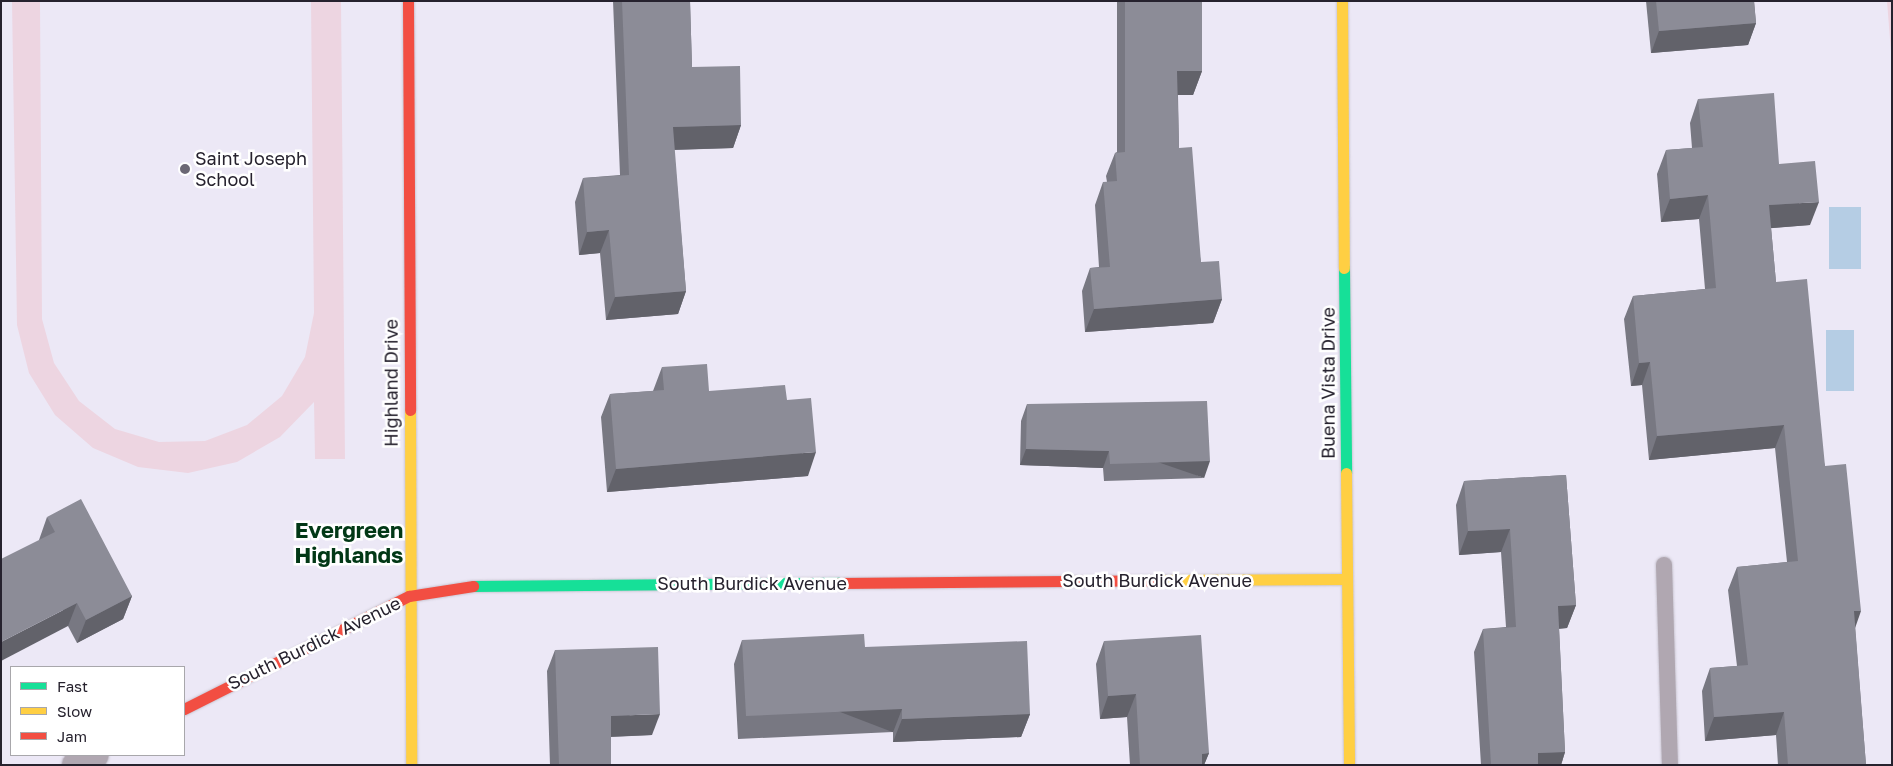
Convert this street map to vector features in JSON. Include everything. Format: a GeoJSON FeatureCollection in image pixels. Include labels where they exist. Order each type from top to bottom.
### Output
{"type":"FeatureCollection","features":[{"type":"Feature","properties":{"kind":"street","name":"Highland Drive"},"geometry":{"type":"LineString","coordinates":[[408,1],[411,765]]}},
{"type":"Feature","properties":{"kind":"street","name":"Buena Vista Drive"},"geometry":{"type":"LineString","coordinates":[[1342,1],[1349,765]]}},
{"type":"Feature","properties":{"kind":"street","name":"South Burdick Avenue"},"geometry":{"type":"LineString","coordinates":[[185,708],[409,596],[468,586],[1347,579]]}},
{"type":"Feature","properties":{"kind":"street"},"geometry":{"type":"LineString","coordinates":[[76,765],[93,756]]}},
{"type":"Feature","properties":{"kind":"lane"},"geometry":{"type":"LineString","coordinates":[[1664,565],[1670,765]]}},
{"type":"Feature","properties":{"kind":"shaded area"},"geometry":{"type":"Polygon","coordinates":[[[12,1],[40,1],[42,319],[54,363],[79,401],[115,429],[159,442],[205,441],[247,425],[282,396],[305,357],[314,313],[311,1],[341,1],[345,459],[315,459],[314,402],[280,437],[237,462],[188,473],[138,467],[93,448],[55,415],[29,373],[17,325],[12,1]]]}},
{"type":"Feature","properties":{"kind":"shaded area"},"geometry":{"type":"Polygon","coordinates":[[[1887,1],[1892,1],[1892,65],[1887,1]]]}},
{"type":"Feature","properties":{"kind":"water"},"geometry":{"type":"Polygon","coordinates":[[[1829,207],[1861,207],[1861,269],[1829,269],[1829,207]]]}},
{"type":"Feature","properties":{"kind":"water"},"geometry":{"type":"Polygon","coordinates":[[[1826,330],[1854,330],[1854,391],[1826,391],[1826,330]]]}},
{"type":"Feature","properties":{"kind":"building"},"geometry":{"type":"Polygon","coordinates":[[[622,1],[690,1],[692,67],[740,66],[741,125],[673,127],[686,291],[615,297],[609,230],[587,232],[583,178],[629,175],[622,1]]]}},
{"type":"Feature","properties":{"kind":"building"},"geometry":{"type":"Polygon","coordinates":[[[1125,1],[1202,1],[1202,71],[1177,71],[1179,148],[1192,147],[1201,262],[1219,261],[1222,299],[1094,309],[1090,268],[1110,267],[1103,182],[1117,181],[1115,153],[1125,152],[1125,1]]]}},
{"type":"Feature","properties":{"kind":"building"},"geometry":{"type":"Polygon","coordinates":[[[1656,1],[1754,1],[1756,23],[1659,31],[1656,1]]]}},
{"type":"Feature","properties":{"kind":"building"},"geometry":{"type":"Polygon","coordinates":[[[1774,93],[1779,164],[1815,161],[1819,202],[1769,205],[1776,282],[1807,279],[1825,466],[1846,464],[1861,611],[1854,611],[1866,765],[1788,765],[1784,712],[1714,717],[1710,668],[1748,665],[1737,567],[1798,561],[1784,425],[1657,436],[1650,362],[1639,363],[1633,296],[1716,288],[1708,195],[1670,199],[1666,150],[1703,147],[1698,99],[1774,93]]]}},
{"type":"Feature","properties":{"kind":"building"},"geometry":{"type":"Polygon","coordinates":[[[707,364],[709,391],[785,385],[787,400],[811,398],[816,452],[616,469],[610,394],[664,390],[662,367],[707,364]]]}},
{"type":"Feature","properties":{"kind":"building"},"geometry":{"type":"Polygon","coordinates":[[[1207,401],[1210,461],[1110,464],[1109,451],[1026,449],[1027,404],[1207,401]]]}},
{"type":"Feature","properties":{"kind":"building"},"geometry":{"type":"Polygon","coordinates":[[[1566,475],[1576,605],[1558,606],[1565,752],[1538,753],[1538,765],[1491,765],[1483,629],[1516,627],[1510,529],[1468,531],[1464,481],[1566,475]]]}},
{"type":"Feature","properties":{"kind":"building"},"geometry":{"type":"Polygon","coordinates":[[[81,499],[132,596],[86,620],[77,603],[1,642],[1,559],[55,532],[47,517],[81,499]]]}},
{"type":"Feature","properties":{"kind":"building"},"geometry":{"type":"Polygon","coordinates":[[[864,634],[865,647],[1027,641],[1030,714],[902,719],[902,709],[746,716],[742,640],[864,634]]]}},
{"type":"Feature","properties":{"kind":"building"},"geometry":{"type":"Polygon","coordinates":[[[1201,635],[1209,753],[1202,754],[1202,765],[1140,765],[1136,694],[1108,696],[1104,641],[1201,635]]]}},
{"type":"Feature","properties":{"kind":"building"},"geometry":{"type":"Polygon","coordinates":[[[658,647],[660,714],[611,716],[611,765],[559,765],[555,650],[658,647]]]}},
{"type":"Feature","properties":{"kind":"traffic: fast"},"geometry":{"type":"LineString","coordinates":[[1344,268],[1346,473]]}},
{"type":"Feature","properties":{"kind":"traffic: fast"},"geometry":{"type":"LineString","coordinates":[[473,586],[839,583]]}},
{"type":"Feature","properties":{"kind":"traffic: slow"},"geometry":{"type":"LineString","coordinates":[[1342,1],[1344,268]]}},
{"type":"Feature","properties":{"kind":"traffic: slow"},"geometry":{"type":"LineString","coordinates":[[410,410],[411,765]]}},
{"type":"Feature","properties":{"kind":"traffic: slow"},"geometry":{"type":"LineString","coordinates":[[1346,473],[1349,765]]}},
{"type":"Feature","properties":{"kind":"traffic: slow"},"geometry":{"type":"LineString","coordinates":[[1160,580],[1347,579]]}},
{"type":"Feature","properties":{"kind":"traffic: jam"},"geometry":{"type":"LineString","coordinates":[[408,1],[410,410]]}},
{"type":"Feature","properties":{"kind":"traffic: jam"},"geometry":{"type":"LineString","coordinates":[[839,583],[1160,580]]}},
{"type":"Feature","properties":{"kind":"traffic: jam"},"geometry":{"type":"LineString","coordinates":[[185,708],[409,596],[473,586]]}},
{"type":"Feature","properties":{"kind":"place","name":"Saint Joseph School"},"geometry":{"type":"Point","coordinates":[185,169]}},
{"type":"Feature","properties":{"kind":"district","name":"Evergreen Highlands"},"geometry":{"type":"Point","coordinates":[349,542]}}]}
